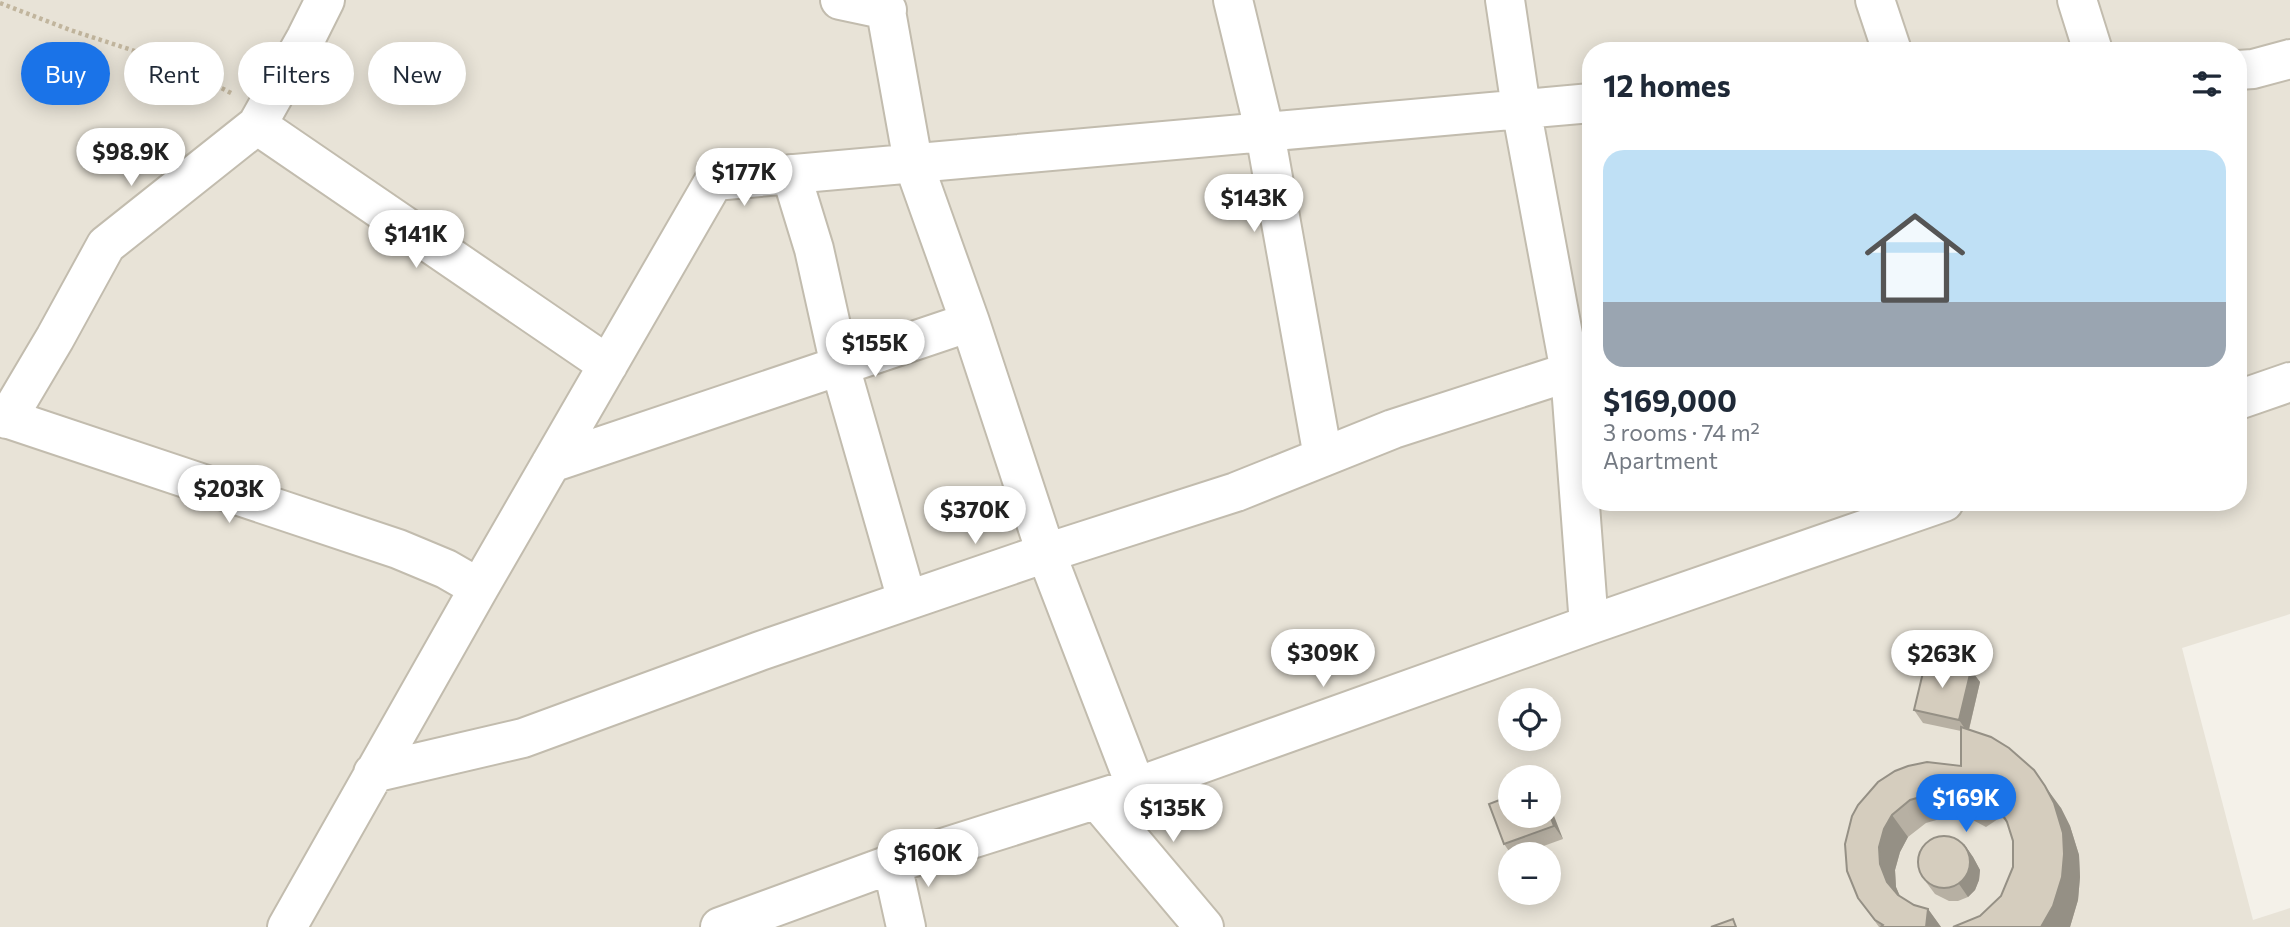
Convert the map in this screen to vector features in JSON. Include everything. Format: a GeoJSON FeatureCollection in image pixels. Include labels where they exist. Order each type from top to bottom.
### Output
{"type":"FeatureCollection","features":[{"type":"Feature","properties":{"kind":"street"},"geometry":{"type":"LineString","coordinates":[[325,0],[261,118],[106,245],[55,338],[4,418],[398,549],[446,569],[479,588]]}},
{"type":"Feature","properties":{"kind":"street"},"geometry":{"type":"LineString","coordinates":[[840,0],[886,5],[913,162],[971,322],[1046,553],[1136,787]]}},
{"type":"Feature","properties":{"kind":"street"},"geometry":{"type":"LineString","coordinates":[[1233,0],[1265,133],[1323,457]]}},
{"type":"Feature","properties":{"kind":"street"},"geometry":{"type":"LineString","coordinates":[[1505,0],[1521,108],[1580,368],[1582,432]]}},
{"type":"Feature","properties":{"kind":"street"},"geometry":{"type":"LineString","coordinates":[[1875,0],[1889,42]]}},
{"type":"Feature","properties":{"kind":"street"},"geometry":{"type":"LineString","coordinates":[[2077,0],[2090,42]]}},
{"type":"Feature","properties":{"kind":"street"},"geometry":{"type":"LineString","coordinates":[[2247,72],[2290,59]]}},
{"type":"Feature","properties":{"kind":"street"},"geometry":{"type":"LineString","coordinates":[[288,927],[373,773],[715,181],[1582,104]]}},
{"type":"Feature","properties":{"kind":"street"},"geometry":{"type":"LineString","coordinates":[[261,118],[608,365]]}},
{"type":"Feature","properties":{"kind":"street"},"geometry":{"type":"LineString","coordinates":[[791,174],[814,249],[840,366],[907,600]]}},
{"type":"Feature","properties":{"kind":"street"},"geometry":{"type":"LineString","coordinates":[[551,463],[971,322]]}},
{"type":"Feature","properties":{"kind":"street"},"geometry":{"type":"LineString","coordinates":[[373,773],[523,738],[907,600],[1236,492],[1393,429],[1580,368]]}},
{"type":"Feature","properties":{"kind":"street"},"geometry":{"type":"LineString","coordinates":[[2247,391],[2290,382]]}},
{"type":"Feature","properties":{"kind":"street"},"geometry":{"type":"LineString","coordinates":[[1584,511],[1588,625]]}},
{"type":"Feature","properties":{"kind":"street"},"geometry":{"type":"LineString","coordinates":[[720,927],[892,864],[1136,787],[1588,625],[1918,511]]}},
{"type":"Feature","properties":{"kind":"street"},"geometry":{"type":"LineString","coordinates":[[1097,800],[1205,927]]}},
{"type":"Feature","properties":{"kind":"street"},"geometry":{"type":"LineString","coordinates":[[892,864],[906,927]]}},
{"type":"Feature","properties":{"kind":"path"},"geometry":{"type":"LineString","coordinates":[[0,3],[70,30],[175,64],[261,118]]}},
{"type":"Feature","properties":{"kind":"shaded area"},"geometry":{"type":"Polygon","coordinates":[[[0,0],[2290,0],[2290,614],[2182,648],[2253,920],[2290,908],[2290,927],[0,927],[0,0]]]}},
{"type":"Feature","properties":{"kind":"building"},"geometry":{"type":"Polygon","coordinates":[[[1926,660],[1971,670],[1959,720],[1914,710],[1926,660]]]}},
{"type":"Feature","properties":{"kind":"building"},"geometry":{"type":"Polygon","coordinates":[[[1961,727],[1991,737],[2009,748],[2034,770],[2054,803],[2063,833],[2064,854],[2062,877],[2053,906],[2041,927],[1953,927],[1980,916],[2001,896],[2013,867],[2013,841],[2007,822],[1995,802],[1985,795],[1970,804],[1953,795],[1931,794],[1910,800],[1892,815],[1884,829],[1879,847],[1880,864],[1887,882],[1898,895],[1914,905],[1928,909],[1926,927],[1881,927],[1883,925],[1875,920],[1858,898],[1847,871],[1845,844],[1852,816],[1878,782],[1895,771],[1927,762],[1961,766],[1961,727]]]}},
{"type":"Feature","properties":{"kind":"building"},"geometry":{"type":"Polygon","coordinates":[[[1498,801],[1498,828],[1489,804],[1498,801]]]}},
{"type":"Feature","properties":{"kind":"building"},"geometry":{"type":"Polygon","coordinates":[[[1498,828],[1548,828],[1510,842],[1503,842],[1498,828]]]}},
{"type":"Feature","properties":{"kind":"building"},"geometry":{"type":"Polygon","coordinates":[[[1944,836],[1954,838],[1962,844],[1968,852],[1968,872],[1962,880],[1954,886],[1944,888],[1934,886],[1926,880],[1920,872],[1918,862],[1920,852],[1926,844],[1934,838],[1944,836]]]}},
{"type":"Feature","properties":{"kind":"building"},"geometry":{"type":"Polygon","coordinates":[[[1733,919],[1736,927],[1711,927],[1733,919]]]}}]}
